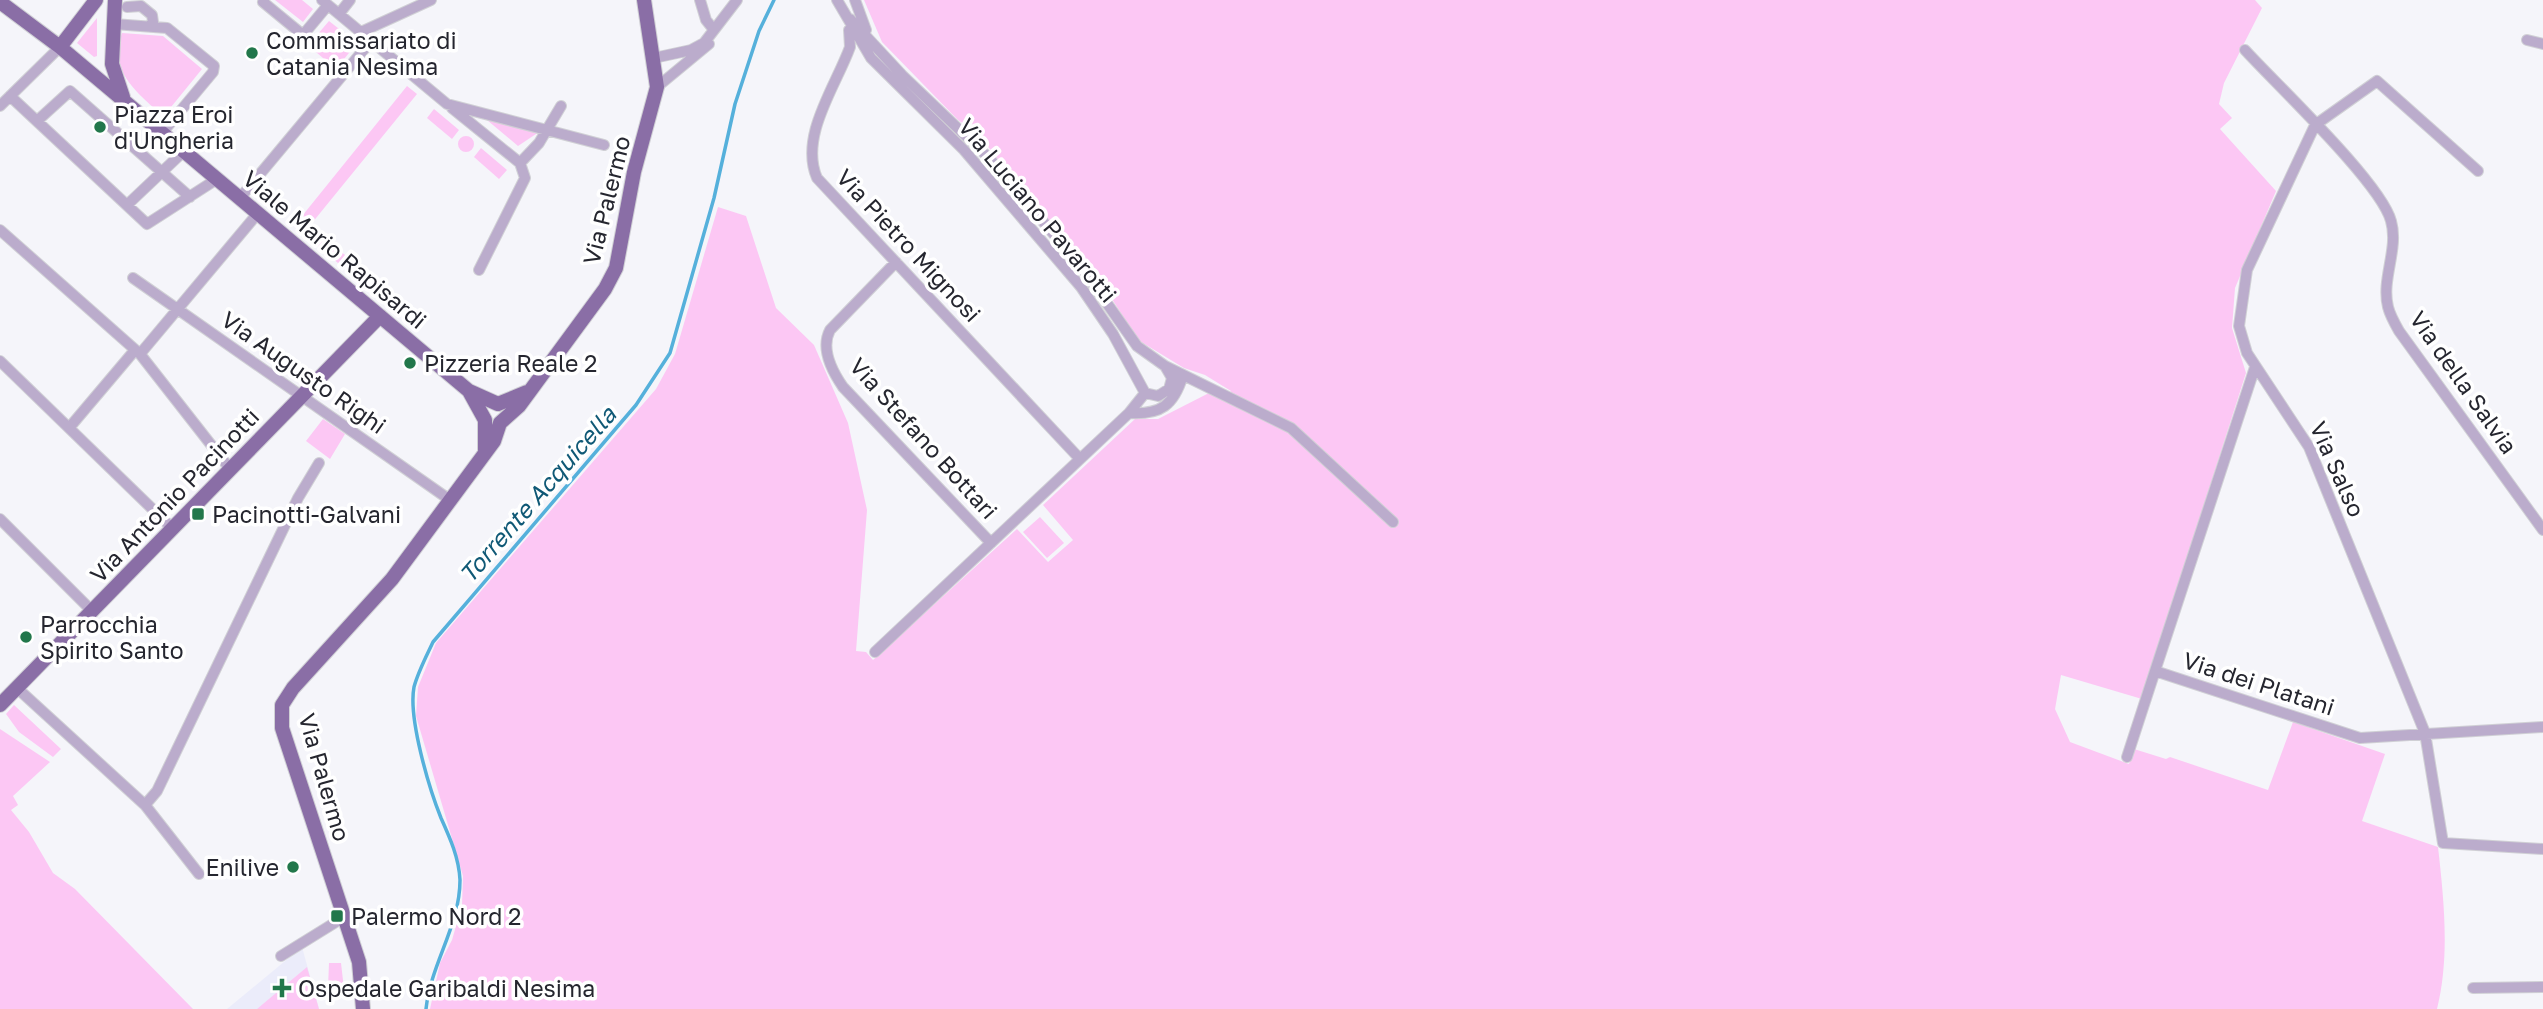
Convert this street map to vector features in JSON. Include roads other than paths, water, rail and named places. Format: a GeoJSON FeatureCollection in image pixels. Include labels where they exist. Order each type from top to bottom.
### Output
{"type":"FeatureCollection","features":[{"type":"Feature","properties":{"kind":"main road"},"geometry":{"type":"LineString","coordinates":[[60,47],[96,0]]}},
{"type":"Feature","properties":{"kind":"main road","name":"Via Palermo"},"geometry":{"type":"LineString","coordinates":[[363,1009],[359,962],[282,728],[282,705],[306,671],[392,579],[494,441],[502,422],[531,389],[605,289],[616,268],[634,172],[657,87],[644,0]]}},
{"type":"Feature","properties":{"kind":"main road","name":"Viale Mario Rapisardi"},"geometry":{"type":"LineString","coordinates":[[0,2],[60,47],[469,391]]}},
{"type":"Feature","properties":{"kind":"main road"},"geometry":{"type":"LineString","coordinates":[[123,2],[113,74],[125,101]]}},
{"type":"Feature","properties":{"kind":"main road"},"geometry":{"type":"LineString","coordinates":[[87,70],[100,64],[118,28]]}},
{"type":"Feature","properties":{"kind":"main road","name":"Via Antonio Pacinotti"},"geometry":{"type":"LineString","coordinates":[[0,705],[380,316]]}},
{"type":"Feature","properties":{"kind":"main road"},"geometry":{"type":"LineString","coordinates":[[484,455],[486,408],[516,399],[531,389]]}},
{"type":"Feature","properties":{"kind":"main road"},"geometry":{"type":"LineString","coordinates":[[469,391],[505,411],[502,422],[492,425],[484,418],[469,391]]}},
{"type":"Feature","properties":{"kind":"street"},"geometry":{"type":"LineString","coordinates":[[264,0],[263,2],[303,35],[325,3],[520,163],[524,185],[479,270]]}},
{"type":"Feature","properties":{"kind":"street"},"geometry":{"type":"LineString","coordinates":[[339,14],[350,0]]}},
{"type":"Feature","properties":{"kind":"street"},"geometry":{"type":"LineString","coordinates":[[361,33],[431,0]]}},
{"type":"Feature","properties":{"kind":"street"},"geometry":{"type":"LineString","coordinates":[[700,0],[706,20],[714,30]]}},
{"type":"Feature","properties":{"kind":"street"},"geometry":{"type":"LineString","coordinates":[[654,58],[700,46],[737,0]]}},
{"type":"Feature","properties":{"kind":"street"},"geometry":{"type":"LineString","coordinates":[[875,44],[853,0],[840,6],[902,75],[989,158],[1086,272],[1130,338],[1165,366],[1291,428],[1393,522]]}},
{"type":"Feature","properties":{"kind":"street"},"geometry":{"type":"LineString","coordinates":[[123,2],[141,6],[152,15],[153,22],[150,26]]}},
{"type":"Feature","properties":{"kind":"street","name":"Via Pietro Mignosi"},"geometry":{"type":"LineString","coordinates":[[840,6],[854,41],[813,138],[812,163],[822,185],[1080,459]]}},
{"type":"Feature","properties":{"kind":"street"},"geometry":{"type":"LineString","coordinates":[[118,28],[167,28],[214,66],[214,72],[173,142],[162,172],[127,205]]}},
{"type":"Feature","properties":{"kind":"street"},"geometry":{"type":"LineString","coordinates":[[657,87],[708,47],[714,30]]}},
{"type":"Feature","properties":{"kind":"street"},"geometry":{"type":"LineString","coordinates":[[2527,40],[2543,44]]}},
{"type":"Feature","properties":{"kind":"street"},"geometry":{"type":"LineString","coordinates":[[240,198],[371,41]]}},
{"type":"Feature","properties":{"kind":"street","name":"Via Luciano Pavarotti"},"geometry":{"type":"LineString","coordinates":[[854,41],[982,169],[1081,287],[1119,345],[1145,393]]}},
{"type":"Feature","properties":{"kind":"street"},"geometry":{"type":"LineString","coordinates":[[60,47],[5,102],[37,121],[147,224],[218,180]]}},
{"type":"Feature","properties":{"kind":"street","name":"Via della Salvia"},"geometry":{"type":"LineString","coordinates":[[2245,50],[2315,125],[2386,208],[2393,234],[2387,286],[2388,307],[2399,331],[2543,530]]}},
{"type":"Feature","properties":{"kind":"street"},"geometry":{"type":"LineString","coordinates":[[2315,125],[2377,81],[2478,170]]}},
{"type":"Feature","properties":{"kind":"street"},"geometry":{"type":"LineString","coordinates":[[37,121],[70,91],[190,197]]}},
{"type":"Feature","properties":{"kind":"street"},"geometry":{"type":"LineString","coordinates":[[447,104],[604,145]]}},
{"type":"Feature","properties":{"kind":"street"},"geometry":{"type":"LineString","coordinates":[[520,163],[548,130],[561,106]]}},
{"type":"Feature","properties":{"kind":"street","name":"Via Salso"},"geometry":{"type":"LineString","coordinates":[[2315,125],[2244,283],[2239,326],[2247,353],[2308,447],[2425,733],[2443,843],[2543,849]]}},
{"type":"Feature","properties":{"kind":"street"},"geometry":{"type":"LineString","coordinates":[[69,428],[178,310],[258,213]]}},
{"type":"Feature","properties":{"kind":"street"},"geometry":{"type":"LineString","coordinates":[[0,230],[138,352],[230,469]]}},
{"type":"Feature","properties":{"kind":"street","name":"Via Stefano Bottari"},"geometry":{"type":"LineString","coordinates":[[896,262],[830,330],[826,340],[828,358],[843,387],[991,543]]}},
{"type":"Feature","properties":{"kind":"street","name":"Via Augusto Righi"},"geometry":{"type":"LineString","coordinates":[[133,278],[450,500]]}},
{"type":"Feature","properties":{"kind":"street"},"geometry":{"type":"LineString","coordinates":[[0,361],[173,529]]}},
{"type":"Feature","properties":{"kind":"street"},"geometry":{"type":"LineString","coordinates":[[875,652],[1129,413],[1145,393],[1158,396],[1169,389],[1172,378],[1165,366]]}},
{"type":"Feature","properties":{"kind":"street","name":"Via dei Platani"},"geometry":{"type":"LineString","coordinates":[[2255,367],[2155,671],[2349,735],[2378,737],[2543,727]]}},
{"type":"Feature","properties":{"kind":"street"},"geometry":{"type":"LineString","coordinates":[[1129,413],[1150,414],[1168,406],[1179,390],[1183,375]]}},
{"type":"Feature","properties":{"kind":"street"},"geometry":{"type":"LineString","coordinates":[[145,805],[157,791],[298,498],[319,464]]}},
{"type":"Feature","properties":{"kind":"street"},"geometry":{"type":"LineString","coordinates":[[0,519],[92,611]]}},
{"type":"Feature","properties":{"kind":"street"},"geometry":{"type":"LineString","coordinates":[[2127,757],[2155,671]]}},
{"type":"Feature","properties":{"kind":"street"},"geometry":{"type":"LineString","coordinates":[[17,688],[145,805],[199,874]]}},
{"type":"Feature","properties":{"kind":"street"},"geometry":{"type":"LineString","coordinates":[[281,956],[344,917]]}},
{"type":"Feature","properties":{"kind":"street"},"geometry":{"type":"LineString","coordinates":[[2473,988],[2543,987]]}},
{"type":"Feature","properties":{"kind":"waterway","name":"Torrente Acquicella"},"geometry":{"type":"LineString","coordinates":[[426,1009],[433,976],[451,929],[460,880],[456,856],[436,805],[421,753],[414,716],[416,681],[433,642],[636,405],[670,353],[714,198],[735,104],[759,31],[774,0]]}},
{"type":"Feature","properties":{"kind":"place","name":"Commissariato di Catania Nesima"},"geometry":{"type":"Point","coordinates":[252,53]}},
{"type":"Feature","properties":{"kind":"place","name":"Piazza Eroi d'Ungheria"},"geometry":{"type":"Point","coordinates":[100,127]}},
{"type":"Feature","properties":{"kind":"place","name":"Pizzeria Reale 2"},"geometry":{"type":"Point","coordinates":[410,363]}},
{"type":"Feature","properties":{"kind":"place","name":"Pacinotti-Galvani"},"geometry":{"type":"Point","coordinates":[198,514]}},
{"type":"Feature","properties":{"kind":"place","name":"Parrocchia Spirito Santo"},"geometry":{"type":"Point","coordinates":[26,637]}},
{"type":"Feature","properties":{"kind":"place","name":"Enilive"},"geometry":{"type":"Point","coordinates":[293,867]}},
{"type":"Feature","properties":{"kind":"place","name":"Palermo Nord 2"},"geometry":{"type":"Point","coordinates":[337,916]}},
{"type":"Feature","properties":{"kind":"place","name":"Ospedale Garibaldi Nesima"},"geometry":{"type":"Point","coordinates":[282,988]}}]}
